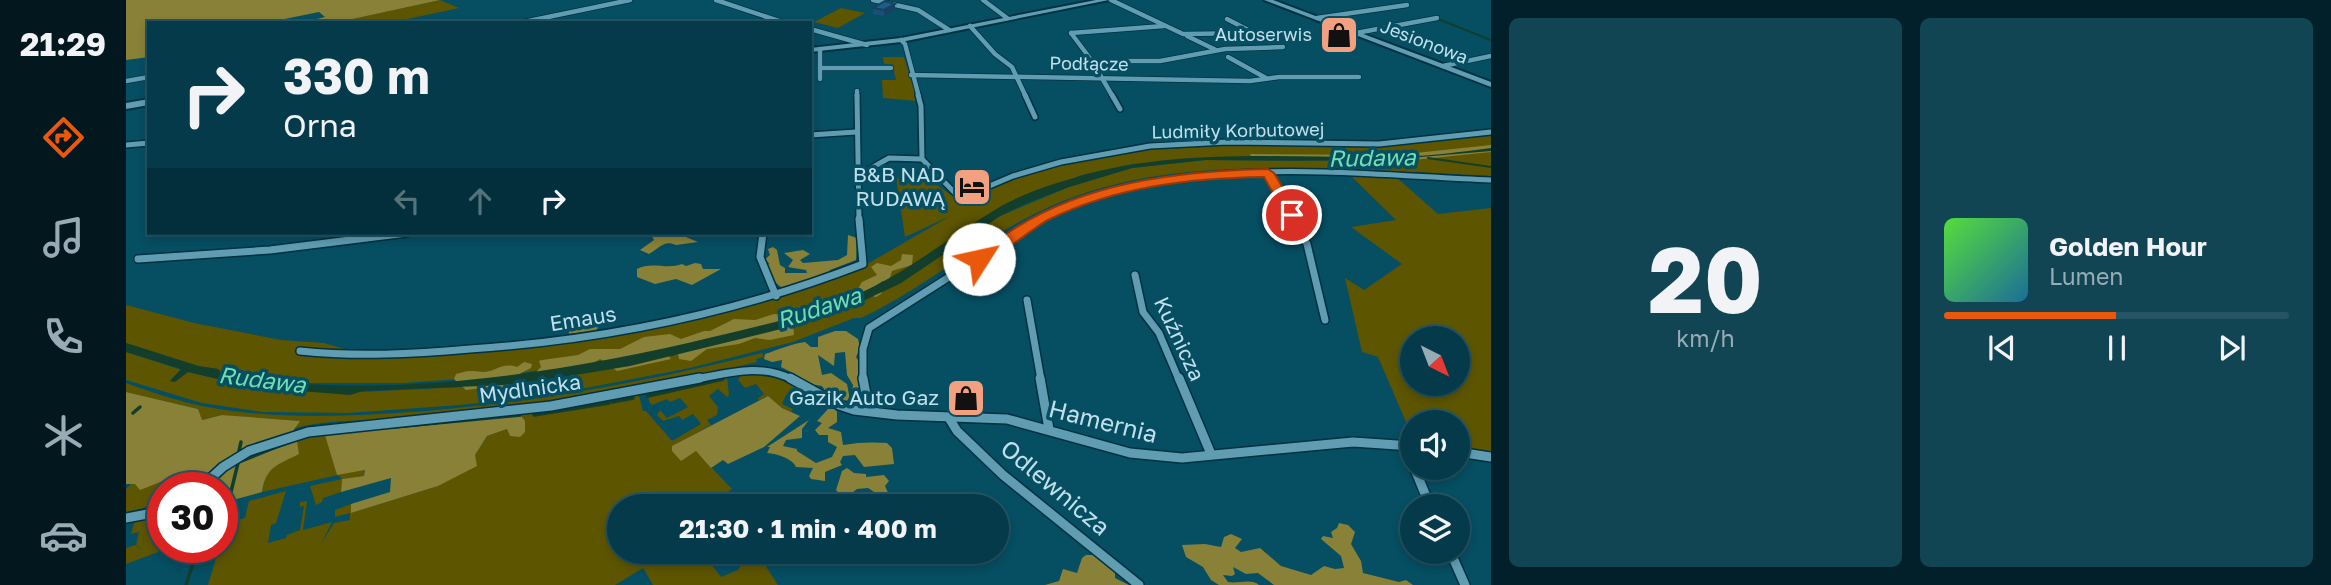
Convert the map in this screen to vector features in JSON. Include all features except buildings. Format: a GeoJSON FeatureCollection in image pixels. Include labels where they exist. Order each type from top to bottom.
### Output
{"type":"FeatureCollection","features":[{"type":"Feature","properties":{"kind":"street"},"geometry":{"type":"LineString","coordinates":[[529,21],[630,0]]}},
{"type":"Feature","properties":{"kind":"street"},"geometry":{"type":"LineString","coordinates":[[716,0],[779,21]]}},
{"type":"Feature","properties":{"kind":"street"},"geometry":{"type":"LineString","coordinates":[[873,0],[918,10],[949,30]]}},
{"type":"Feature","properties":{"kind":"street"},"geometry":{"type":"LineString","coordinates":[[983,0],[1006,18]]}},
{"type":"Feature","properties":{"kind":"street"},"geometry":{"type":"LineString","coordinates":[[820,79],[815,50],[901,40],[1109,0],[1216,50]]}},
{"type":"Feature","properties":{"kind":"street","name":"Jesionowa"},"geometry":{"type":"LineString","coordinates":[[1267,0],[1491,85]]}},
{"type":"Feature","properties":{"kind":"street"},"geometry":{"type":"LineString","coordinates":[[1317,18],[1407,5]]}},
{"type":"Feature","properties":{"kind":"street"},"geometry":{"type":"LineString","coordinates":[[1356,33],[1437,18]]}},
{"type":"Feature","properties":{"kind":"street"},"geometry":{"type":"LineString","coordinates":[[1183,34],[1254,33],[1227,19]]}},
{"type":"Feature","properties":{"kind":"street"},"geometry":{"type":"LineString","coordinates":[[970,26],[995,54],[1012,67],[1035,117]]}},
{"type":"Feature","properties":{"kind":"street"},"geometry":{"type":"LineString","coordinates":[[1120,109],[1072,33],[1165,26]]}},
{"type":"Feature","properties":{"kind":"street"},"geometry":{"type":"LineString","coordinates":[[812,30],[865,44]]}},
{"type":"Feature","properties":{"kind":"street"},"geometry":{"type":"LineString","coordinates":[[857,91],[858,171],[868,170],[889,158],[922,159],[921,106],[905,44],[901,40]]}},
{"type":"Feature","properties":{"kind":"street"},"geometry":{"type":"LineString","coordinates":[[1092,61],[1173,60],[1216,50],[1283,47]]}},
{"type":"Feature","properties":{"kind":"street"},"geometry":{"type":"LineString","coordinates":[[1443,66],[1491,56]]}},
{"type":"Feature","properties":{"kind":"street","name":"Podłącze"},"geometry":{"type":"LineString","coordinates":[[1228,57],[1267,78]]}},
{"type":"Feature","properties":{"kind":"street"},"geometry":{"type":"LineString","coordinates":[[820,68],[891,68]]}},
{"type":"Feature","properties":{"kind":"street","name":"Podłącze"},"geometry":{"type":"LineString","coordinates":[[911,75],[1250,81],[1267,78],[1359,77]]}},
{"type":"Feature","properties":{"kind":"street"},"geometry":{"type":"LineString","coordinates":[[126,81],[147,77]]}},
{"type":"Feature","properties":{"kind":"street"},"geometry":{"type":"LineString","coordinates":[[126,106],[147,102]]}},
{"type":"Feature","properties":{"kind":"street"},"geometry":{"type":"LineString","coordinates":[[812,135],[856,132]]}},
{"type":"Feature","properties":{"kind":"street","name":"Ludmiły Korbutowej"},"geometry":{"type":"LineString","coordinates":[[922,159],[954,192],[968,195],[1013,176],[1061,162],[1150,146],[1227,142],[1379,144],[1491,132]]}},
{"type":"Feature","properties":{"kind":"street"},"geometry":{"type":"LineString","coordinates":[[126,145],[147,143]]}},
{"type":"Feature","properties":{"kind":"street","name":"Emaus"},"geometry":{"type":"LineString","coordinates":[[300,351],[362,356],[505,349],[662,324],[809,286],[863,264],[859,240],[858,171]]}},
{"type":"Feature","properties":{"kind":"street"},"geometry":{"type":"LineString","coordinates":[[1268,173],[1307,243],[1325,320]]}},
{"type":"Feature","properties":{"kind":"street"},"geometry":{"type":"LineString","coordinates":[[869,411],[861,381],[861,357],[869,328],[1032,223],[1070,204],[1131,186],[1212,174],[1268,173],[1491,180]]}},
{"type":"Feature","properties":{"kind":"street"},"geometry":{"type":"LineString","coordinates":[[138,259],[271,250],[391,235]]}},
{"type":"Feature","properties":{"kind":"street"},"geometry":{"type":"LineString","coordinates":[[762,235],[760,257],[776,296]]}},
{"type":"Feature","properties":{"kind":"street","name":"Kuźnicza"},"geometry":{"type":"LineString","coordinates":[[1135,275],[1143,312],[1159,333],[1211,454]]}},
{"type":"Feature","properties":{"kind":"street"},"geometry":{"type":"LineString","coordinates":[[1027,300],[1049,429]]}},
{"type":"Feature","properties":{"kind":"street","name":"Mydlnicka"},"geometry":{"type":"LineString","coordinates":[[215,472],[233,458],[277,440],[308,432],[551,406],[751,369],[778,372],[839,405],[869,411]]}},
{"type":"Feature","properties":{"kind":"street","name":"Hamernia"},"geometry":{"type":"LineString","coordinates":[[869,411],[949,418],[1007,419],[1130,453],[1182,458],[1353,442],[1400,445]]}},
{"type":"Feature","properties":{"kind":"street","name":"Odlewnicza"},"geometry":{"type":"LineString","coordinates":[[949,418],[957,430],[1003,475],[1139,585]]}},
{"type":"Feature","properties":{"kind":"street"},"geometry":{"type":"LineString","coordinates":[[1470,454],[1491,457]]}},
{"type":"Feature","properties":{"kind":"street"},"geometry":{"type":"LineString","coordinates":[[126,518],[147,514]]}},
{"type":"Feature","properties":{"kind":"street"},"geometry":{"type":"LineString","coordinates":[[1456,564],[1465,585]]}},
{"type":"Feature","properties":{"kind":"shaded area"},"geometry":{"type":"Polygon","coordinates":[[[126,0],[440,0],[349,21],[308,21],[325,17],[319,12],[275,21],[147,21],[147,57],[126,60],[126,0]]]}},
{"type":"Feature","properties":{"kind":"shaded area"},"geometry":{"type":"Polygon","coordinates":[[[440,0],[459,8],[398,21],[347,20],[440,0]]]}},
{"type":"Feature","properties":{"kind":"shaded area"},"geometry":{"type":"Polygon","coordinates":[[[841,8],[865,13],[838,28],[814,22],[841,8]]]}},
{"type":"Feature","properties":{"kind":"shaded area"},"geometry":{"type":"Polygon","coordinates":[[[883,57],[904,57],[917,101],[883,98],[882,80],[896,80],[892,64],[884,64],[883,57]]]}},
{"type":"Feature","properties":{"kind":"shaded area"},"geometry":{"type":"Polygon","coordinates":[[[1491,132],[1491,148],[1404,157],[1276,155],[1132,164],[1082,175],[1010,202],[898,274],[835,304],[639,355],[502,376],[404,383],[294,383],[222,374],[218,369],[198,366],[126,343],[126,305],[194,323],[281,340],[324,343],[361,354],[467,351],[708,316],[770,301],[869,263],[950,216],[905,237],[896,177],[929,179],[963,204],[992,187],[1041,170],[1139,147],[1208,144],[1380,145],[1491,132]]]}},
{"type":"Feature","properties":{"kind":"shaded area"},"geometry":{"type":"Polygon","coordinates":[[[1491,145],[1491,152],[1394,162],[1252,159],[1250,154],[1396,155],[1491,145]]]}},
{"type":"Feature","properties":{"kind":"shaded area"},"geometry":{"type":"Polygon","coordinates":[[[1491,151],[1491,176],[1286,168],[1182,173],[1115,184],[1082,194],[1024,219],[909,292],[861,318],[854,318],[793,342],[690,368],[544,396],[348,413],[263,412],[202,403],[126,380],[126,352],[182,370],[170,380],[188,372],[252,387],[360,392],[504,385],[630,366],[781,329],[846,309],[901,283],[1000,216],[1069,187],[1132,168],[1205,160],[1352,161],[1491,151]]]}},
{"type":"Feature","properties":{"kind":"shaded area"},"geometry":{"type":"Polygon","coordinates":[[[1351,176],[1396,177],[1438,214],[1491,208],[1491,455],[1470,451],[1470,410],[1401,410],[1378,357],[1362,352],[1345,278],[1364,290],[1402,264],[1351,227],[1396,220],[1351,176]]]}},
{"type":"Feature","properties":{"kind":"shaded area"},"geometry":{"type":"Polygon","coordinates":[[[651,235],[681,235],[698,242],[665,244],[649,254],[640,250],[654,240],[651,235]]]}},
{"type":"Feature","properties":{"kind":"shaded area"},"geometry":{"type":"Polygon","coordinates":[[[848,235],[857,238],[856,260],[830,270],[828,275],[786,289],[774,280],[767,267],[769,263],[764,260],[770,255],[768,249],[773,247],[777,250],[785,273],[807,273],[806,270],[788,267],[793,260],[784,253],[803,250],[810,254],[800,260],[803,263],[838,260],[847,255],[848,235]]]}},
{"type":"Feature","properties":{"kind":"shaded area"},"geometry":{"type":"Polygon","coordinates":[[[902,254],[913,255],[912,265],[892,271],[889,281],[877,285],[883,290],[881,294],[876,297],[856,292],[862,282],[877,275],[871,267],[877,263],[891,266],[901,260],[902,254]]]}},
{"type":"Feature","properties":{"kind":"shaded area"},"geometry":{"type":"Polygon","coordinates":[[[701,264],[703,269],[721,269],[692,285],[676,279],[655,284],[637,277],[637,269],[642,267],[686,266],[701,264]]]}},
{"type":"Feature","properties":{"kind":"shaded area"},"geometry":{"type":"Polygon","coordinates":[[[774,314],[784,315],[783,320],[793,324],[794,335],[770,340],[755,338],[739,344],[707,349],[691,361],[679,359],[678,354],[668,355],[671,359],[617,371],[600,359],[572,377],[567,373],[562,379],[548,376],[541,382],[536,379],[537,371],[541,367],[539,361],[542,360],[578,355],[590,349],[620,349],[644,337],[670,334],[681,339],[710,331],[734,319],[755,320],[774,314]]]}},
{"type":"Feature","properties":{"kind":"shaded area"},"geometry":{"type":"Polygon","coordinates":[[[576,316],[609,319],[600,324],[596,331],[569,334],[568,326],[563,325],[576,316]]]}},
{"type":"Feature","properties":{"kind":"shaded area"},"geometry":{"type":"Polygon","coordinates":[[[835,331],[846,331],[858,339],[860,348],[856,357],[861,365],[858,375],[864,394],[858,402],[852,395],[853,385],[847,375],[845,352],[835,353],[834,366],[818,355],[822,375],[831,373],[847,384],[850,400],[845,401],[834,398],[822,386],[798,382],[795,374],[781,367],[782,360],[772,362],[764,359],[765,354],[791,345],[805,342],[811,347],[818,347],[818,337],[835,331]]]}},
{"type":"Feature","properties":{"kind":"shaded area"},"geometry":{"type":"Polygon","coordinates":[[[762,353],[764,357],[756,359],[757,362],[677,380],[555,402],[473,413],[329,422],[295,428],[299,421],[222,415],[201,420],[198,409],[126,392],[126,383],[202,406],[266,414],[320,416],[399,413],[511,402],[595,389],[762,353]]]}},
{"type":"Feature","properties":{"kind":"shaded area"},"geometry":{"type":"Polygon","coordinates":[[[524,362],[532,364],[531,368],[521,373],[517,383],[510,383],[501,389],[492,387],[466,390],[454,379],[456,374],[470,371],[488,372],[503,366],[517,367],[524,362]]]}},
{"type":"Feature","properties":{"kind":"shaded area"},"geometry":{"type":"Polygon","coordinates":[[[742,373],[779,376],[816,396],[809,403],[806,402],[808,399],[790,393],[786,395],[782,404],[793,409],[791,412],[768,396],[759,400],[764,394],[756,384],[745,388],[738,380],[740,377],[735,375],[742,373]]]}},
{"type":"Feature","properties":{"kind":"shaded area"},"geometry":{"type":"Polygon","coordinates":[[[727,376],[729,395],[727,397],[718,389],[709,396],[718,407],[717,415],[707,420],[711,425],[673,446],[696,451],[732,489],[725,494],[607,494],[607,564],[711,564],[721,577],[738,570],[742,564],[764,564],[778,585],[653,585],[643,568],[615,585],[208,585],[215,563],[238,563],[238,520],[245,518],[249,501],[286,491],[276,523],[271,525],[268,543],[286,538],[287,535],[300,530],[304,506],[300,507],[300,502],[307,501],[303,530],[332,522],[321,544],[334,523],[350,520],[350,513],[335,517],[335,510],[351,504],[351,513],[438,486],[475,455],[487,436],[507,429],[521,416],[326,435],[337,474],[365,470],[364,476],[342,479],[338,475],[262,492],[270,471],[299,453],[296,441],[238,464],[238,460],[309,435],[520,414],[639,395],[643,411],[646,411],[672,441],[701,424],[693,414],[682,420],[679,416],[663,421],[657,415],[660,410],[667,418],[688,407],[680,398],[670,402],[667,399],[652,405],[648,395],[727,376]]]}},
{"type":"Feature","properties":{"kind":"shaded area"},"geometry":{"type":"Polygon","coordinates":[[[126,392],[198,409],[202,420],[222,415],[300,421],[291,434],[226,459],[212,472],[147,472],[147,487],[140,490],[135,484],[126,484],[126,392]]]}},
{"type":"Feature","properties":{"kind":"shaded area"},"geometry":{"type":"Polygon","coordinates":[[[768,396],[782,408],[800,416],[764,447],[728,464],[723,460],[711,468],[696,451],[681,461],[672,451],[672,446],[768,396]]]}},
{"type":"Feature","properties":{"kind":"shaded area"},"geometry":{"type":"Polygon","coordinates":[[[828,409],[835,409],[837,422],[828,428],[841,432],[843,445],[887,443],[892,448],[894,464],[864,467],[855,455],[843,456],[840,462],[842,465],[825,472],[825,481],[811,479],[809,476],[813,468],[796,467],[780,455],[767,453],[770,447],[767,447],[809,420],[802,429],[802,438],[786,440],[783,446],[797,449],[816,463],[832,457],[837,447],[828,442],[828,435],[819,435],[815,430],[822,423],[817,421],[828,409]]]}},
{"type":"Feature","properties":{"kind":"shaded area"},"geometry":{"type":"Polygon","coordinates":[[[521,416],[525,421],[525,432],[520,437],[510,436],[507,429],[487,436],[475,455],[477,466],[438,486],[351,513],[351,504],[390,492],[391,478],[341,492],[342,479],[364,476],[365,470],[337,475],[325,435],[521,416]]]}},
{"type":"Feature","properties":{"kind":"shaded area"},"geometry":{"type":"Polygon","coordinates":[[[297,441],[299,454],[270,471],[262,492],[238,499],[238,472],[221,472],[297,441]]]}},
{"type":"Feature","properties":{"kind":"shaded area"},"geometry":{"type":"Polygon","coordinates":[[[847,468],[854,473],[866,474],[866,477],[884,475],[889,481],[885,486],[889,494],[877,494],[868,488],[857,489],[850,494],[840,494],[836,490],[842,471],[847,468]]]}},
{"type":"Feature","properties":{"kind":"shaded area"},"geometry":{"type":"Polygon","coordinates":[[[342,479],[341,492],[323,498],[322,502],[316,505],[310,486],[342,479]]]}},
{"type":"Feature","properties":{"kind":"shaded area"},"geometry":{"type":"Polygon","coordinates":[[[147,482],[147,505],[126,512],[126,489],[131,484],[147,482]]]}},
{"type":"Feature","properties":{"kind":"shaded area"},"geometry":{"type":"Polygon","coordinates":[[[147,518],[147,556],[126,564],[126,548],[135,545],[144,551],[136,545],[139,532],[131,534],[135,520],[147,518]]]}},
{"type":"Feature","properties":{"kind":"shaded area"},"geometry":{"type":"Polygon","coordinates":[[[1339,523],[1348,525],[1355,532],[1351,544],[1361,561],[1363,573],[1399,582],[1406,580],[1413,585],[1274,585],[1258,573],[1246,574],[1233,567],[1235,574],[1223,575],[1228,582],[1252,582],[1259,585],[1219,585],[1211,580],[1203,567],[1186,557],[1182,545],[1205,544],[1221,547],[1224,537],[1231,534],[1242,539],[1235,548],[1241,552],[1260,548],[1281,566],[1311,575],[1324,566],[1344,568],[1341,556],[1321,539],[1323,536],[1333,538],[1331,532],[1339,523]]]}},
{"type":"Feature","properties":{"kind":"shaded area"},"geometry":{"type":"Polygon","coordinates":[[[1086,555],[1098,555],[1115,567],[1115,578],[1129,585],[1045,585],[1059,581],[1063,569],[1077,573],[1082,558],[1086,555]]]}},
{"type":"Feature","properties":{"kind":"water","name":"Rudawa"},"geometry":{"type":"Polygon","coordinates":[[[1491,148],[1491,151],[1375,161],[1205,160],[1132,168],[1069,187],[1000,216],[901,283],[846,309],[781,329],[630,366],[563,377],[504,385],[363,391],[350,395],[252,387],[188,372],[175,382],[170,381],[181,369],[126,352],[126,343],[198,366],[218,369],[223,374],[281,382],[342,386],[405,385],[532,372],[655,350],[768,324],[823,308],[894,275],[1008,203],[1084,175],[1123,166],[1202,158],[1399,157],[1491,148]]]}},
{"type":"Feature","properties":{"kind":"waterway"},"geometry":{"type":"LineString","coordinates":[[1438,19],[1491,40]]}},
{"type":"Feature","properties":{"kind":"waterway"},"geometry":{"type":"LineString","coordinates":[[1428,158],[1491,167]]}},
{"type":"Feature","properties":{"kind":"waterway"},"geometry":{"type":"LineString","coordinates":[[738,375],[746,374]]}},
{"type":"Feature","properties":{"kind":"waterway"},"geometry":{"type":"LineString","coordinates":[[648,396],[723,379],[718,380]]}},
{"type":"Feature","properties":{"kind":"waterway"},"geometry":{"type":"LineString","coordinates":[[612,402],[633,398]]}},
{"type":"Feature","properties":{"kind":"waterway"},"geometry":{"type":"LineString","coordinates":[[534,415],[609,403]]}},
{"type":"Feature","properties":{"kind":"waterway"},"geometry":{"type":"LineString","coordinates":[[133,413],[140,407]]}},
{"type":"Feature","properties":{"kind":"waterway"},"geometry":{"type":"LineString","coordinates":[[394,427],[520,415]]}},
{"type":"Feature","properties":{"kind":"waterway"},"geometry":{"type":"LineString","coordinates":[[239,451],[241,442]]}},
{"type":"Feature","properties":{"kind":"waterway"},"geometry":{"type":"LineString","coordinates":[[239,462],[278,446]]}},
{"type":"Feature","properties":{"kind":"waterway"},"geometry":{"type":"LineString","coordinates":[[236,472],[238,463]]}},
{"type":"Feature","properties":{"kind":"waterway"},"geometry":{"type":"LineString","coordinates":[[186,585],[193,563]]}},
{"type":"Feature","properties":{"kind":"place","name":"Autoserwis"},"geometry":{"type":"Point","coordinates":[1339,35]}},
{"type":"Feature","properties":{"kind":"place","name":"B&B NAD RUDAWĄ"},"geometry":{"type":"Point","coordinates":[972,187]}},
{"type":"Feature","properties":{"kind":"place","name":"Gazik Auto Gaz"},"geometry":{"type":"Point","coordinates":[966,398]}},
{"type":"Feature","properties":{"kind":"route"},"geometry":{"type":"LineString","coordinates":[[979,259],[1032,223],[1070,204],[1161,180],[1226,173],[1268,173],[1292,215]]}}]}
